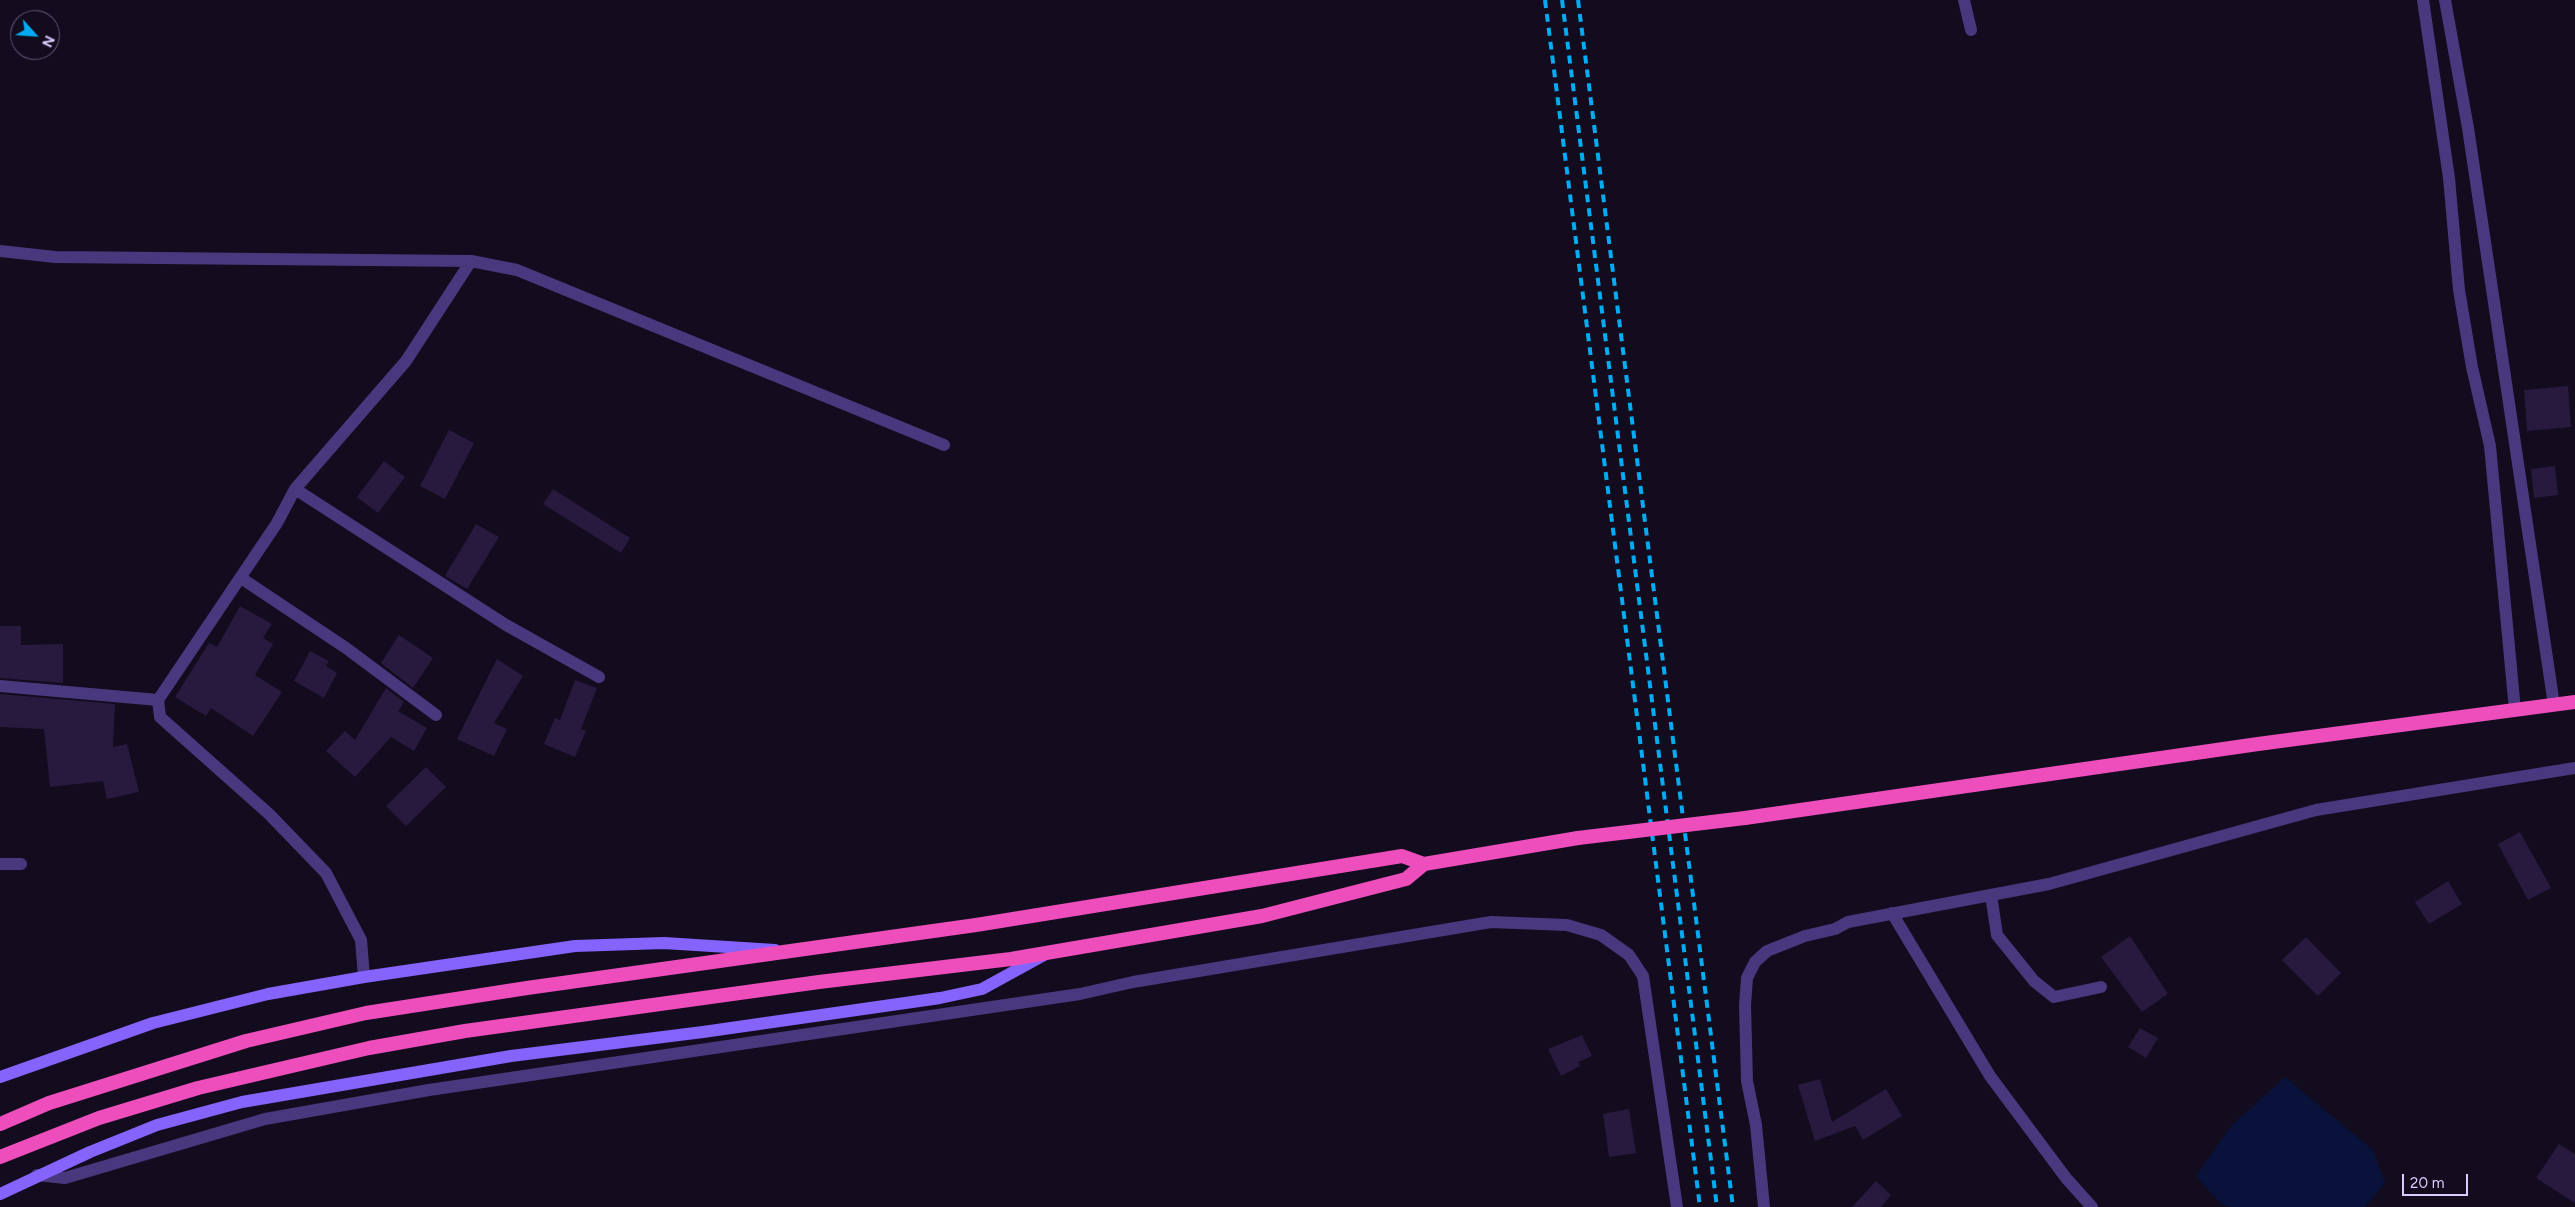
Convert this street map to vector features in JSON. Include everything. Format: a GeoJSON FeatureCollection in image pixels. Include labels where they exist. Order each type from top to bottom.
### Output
{"type":"FeatureCollection","features":[{"type":"Feature","properties":{"kind":"highway"},"geometry":{"type":"LineString","coordinates":[[0,1124],[49,1102],[246,1041],[366,1013],[527,988],[976,925],[1402,856],[1424,864],[1578,838],[1744,818],[2575,702]]}},
{"type":"Feature","properties":{"kind":"highway"},"geometry":{"type":"LineString","coordinates":[[0,1157],[99,1118],[198,1088],[369,1048],[464,1031],[1050,951],[1262,916],[1406,879],[1424,864]]}},
{"type":"Feature","properties":{"kind":"main road"},"geometry":{"type":"LineString","coordinates":[[0,1077],[154,1023],[268,994],[364,977],[575,946],[664,943],[796,951]]}},
{"type":"Feature","properties":{"kind":"main road"},"geometry":{"type":"LineString","coordinates":[[0,1194],[157,1125],[242,1102],[511,1056],[703,1032],[940,998],[982,989],[1050,951]]}},
{"type":"Feature","properties":{"kind":"street"},"geometry":{"type":"LineString","coordinates":[[1964,0],[1971,30]]}},
{"type":"Feature","properties":{"kind":"street"},"geometry":{"type":"LineString","coordinates":[[2423,0],[2449,178],[2459,290],[2472,367],[2490,446],[2515,710]]}},
{"type":"Feature","properties":{"kind":"street"},"geometry":{"type":"LineString","coordinates":[[2445,0],[2468,128],[2554,705]]}},
{"type":"Feature","properties":{"kind":"street"},"geometry":{"type":"LineString","coordinates":[[0,251],[55,257],[471,261],[517,270],[944,445]]}},
{"type":"Feature","properties":{"kind":"street"},"geometry":{"type":"LineString","coordinates":[[364,977],[361,940],[326,873],[269,814],[160,717],[158,700],[277,523],[295,489],[406,361],[471,261]]}},
{"type":"Feature","properties":{"kind":"street"},"geometry":{"type":"LineString","coordinates":[[295,489],[506,625],[599,677]]}},
{"type":"Feature","properties":{"kind":"street"},"geometry":{"type":"LineString","coordinates":[[241,578],[346,648],[436,715]]}},
{"type":"Feature","properties":{"kind":"street"},"geometry":{"type":"LineString","coordinates":[[0,686],[158,700]]}},
{"type":"Feature","properties":{"kind":"street"},"geometry":{"type":"LineString","coordinates":[[1764,1207],[1756,1125],[1747,1081],[1744,1037],[1747,978],[1755,962],[1767,951],[1805,936],[1835,929],[1848,922],[2049,884],[2316,810],[2575,768]]}},
{"type":"Feature","properties":{"kind":"street"},"geometry":{"type":"LineString","coordinates":[[0,864],[21,864]]}},
{"type":"Feature","properties":{"kind":"street"},"geometry":{"type":"LineString","coordinates":[[1991,895],[1997,935],[2034,982],[2054,997],[2101,987]]}},
{"type":"Feature","properties":{"kind":"street"},"geometry":{"type":"LineString","coordinates":[[1892,913],[1990,1076],[2066,1178],[2092,1207]]}},
{"type":"Feature","properties":{"kind":"street"},"geometry":{"type":"LineString","coordinates":[[38,1176],[65,1178],[274,1117],[438,1089],[1080,994],[1133,982],[1491,922],[1567,925],[1601,935],[1629,956],[1643,976],[1677,1207]]}},
{"type":"Feature","properties":{"kind":"shaded area"},"geometry":{"type":"Polygon","coordinates":[[[2285,1077],[2373,1150],[2385,1183],[2365,1207],[2231,1207],[2221,1204],[2196,1176],[2231,1126],[2285,1077]]]}},
{"type":"Feature","properties":{"kind":"building"},"geometry":{"type":"Polygon","coordinates":[[[2568,386],[2571,427],[2527,431],[2524,390],[2568,386]]]}},
{"type":"Feature","properties":{"kind":"building"},"geometry":{"type":"Polygon","coordinates":[[[449,430],[474,443],[445,499],[420,486],[449,430]]]}},
{"type":"Feature","properties":{"kind":"building"},"geometry":{"type":"Polygon","coordinates":[[[384,461],[405,477],[378,513],[357,497],[384,461]]]}},
{"type":"Feature","properties":{"kind":"building"},"geometry":{"type":"Polygon","coordinates":[[[2555,466],[2558,495],[2534,498],[2531,469],[2555,466]]]}},
{"type":"Feature","properties":{"kind":"building"},"geometry":{"type":"Polygon","coordinates":[[[553,489],[630,538],[621,553],[543,504],[553,489]]]}},
{"type":"Feature","properties":{"kind":"building"},"geometry":{"type":"Polygon","coordinates":[[[476,524],[499,537],[467,589],[445,576],[476,524]]]}},
{"type":"Feature","properties":{"kind":"building"},"geometry":{"type":"Polygon","coordinates":[[[240,606],[272,624],[263,638],[273,644],[255,675],[282,692],[253,736],[211,708],[206,716],[175,697],[209,643],[217,647],[240,606]]]}},
{"type":"Feature","properties":{"kind":"building"},"geometry":{"type":"Polygon","coordinates":[[[0,626],[21,626],[21,645],[63,644],[63,683],[0,678],[0,626]]]}},
{"type":"Feature","properties":{"kind":"building"},"geometry":{"type":"Polygon","coordinates":[[[399,635],[433,658],[413,688],[381,663],[399,635]]]}},
{"type":"Feature","properties":{"kind":"building"},"geometry":{"type":"Polygon","coordinates":[[[310,651],[329,661],[326,666],[337,673],[324,698],[294,681],[310,651]]]}},
{"type":"Feature","properties":{"kind":"building"},"geometry":{"type":"Polygon","coordinates":[[[497,659],[523,676],[494,723],[507,729],[494,756],[457,739],[497,659]]]}},
{"type":"Feature","properties":{"kind":"building"},"geometry":{"type":"Polygon","coordinates":[[[575,680],[597,688],[581,729],[586,731],[575,757],[544,744],[555,718],[560,720],[575,680]]]}},
{"type":"Feature","properties":{"kind":"building"},"geometry":{"type":"Polygon","coordinates":[[[386,688],[404,702],[398,711],[427,728],[414,751],[391,737],[355,777],[326,751],[345,731],[355,740],[386,688]]]}},
{"type":"Feature","properties":{"kind":"building"},"geometry":{"type":"Polygon","coordinates":[[[0,694],[115,704],[113,747],[127,744],[139,792],[107,799],[103,781],[50,787],[44,729],[0,727],[0,694]]]}},
{"type":"Feature","properties":{"kind":"building"},"geometry":{"type":"Polygon","coordinates":[[[426,767],[446,787],[406,826],[386,806],[426,767]]]}},
{"type":"Feature","properties":{"kind":"building"},"geometry":{"type":"Polygon","coordinates":[[[2520,832],[2551,888],[2528,900],[2498,844],[2520,832]]]}},
{"type":"Feature","properties":{"kind":"building"},"geometry":{"type":"Polygon","coordinates":[[[2448,881],[2462,904],[2429,924],[2415,902],[2448,881]]]}},
{"type":"Feature","properties":{"kind":"building"},"geometry":{"type":"Polygon","coordinates":[[[2130,936],[2168,994],[2142,1012],[2101,957],[2130,936]]]}},
{"type":"Feature","properties":{"kind":"building"},"geometry":{"type":"Polygon","coordinates":[[[2306,937],[2341,973],[2318,996],[2282,960],[2306,937]]]}},
{"type":"Feature","properties":{"kind":"building"},"geometry":{"type":"Polygon","coordinates":[[[2140,1028],[2158,1038],[2146,1058],[2128,1047],[2140,1028]]]}},
{"type":"Feature","properties":{"kind":"building"},"geometry":{"type":"Polygon","coordinates":[[[1582,1035],[1592,1056],[1578,1062],[1580,1066],[1561,1076],[1548,1049],[1582,1035]]]}},
{"type":"Feature","properties":{"kind":"building"},"geometry":{"type":"Polygon","coordinates":[[[1820,1079],[1832,1122],[1886,1089],[1902,1116],[1863,1140],[1855,1126],[1815,1141],[1798,1085],[1820,1079]]]}},
{"type":"Feature","properties":{"kind":"building"},"geometry":{"type":"Polygon","coordinates":[[[1629,1109],[1636,1153],[1609,1157],[1603,1114],[1629,1109]]]}},
{"type":"Feature","properties":{"kind":"building"},"geometry":{"type":"Polygon","coordinates":[[[2559,1144],[2575,1154],[2575,1203],[2536,1178],[2559,1144]]]}},
{"type":"Feature","properties":{"kind":"building"},"geometry":{"type":"Polygon","coordinates":[[[1876,1181],[1891,1195],[1881,1207],[1852,1207],[1876,1181]]]}},
{"type":"Feature","properties":{"kind":"railway"},"geometry":{"type":"LineString","coordinates":[[1545,0],[1700,1207]]}},
{"type":"Feature","properties":{"kind":"railway"},"geometry":{"type":"LineString","coordinates":[[1562,0],[1717,1207]]}},
{"type":"Feature","properties":{"kind":"railway"},"geometry":{"type":"LineString","coordinates":[[1578,0],[1733,1207]]}}]}
